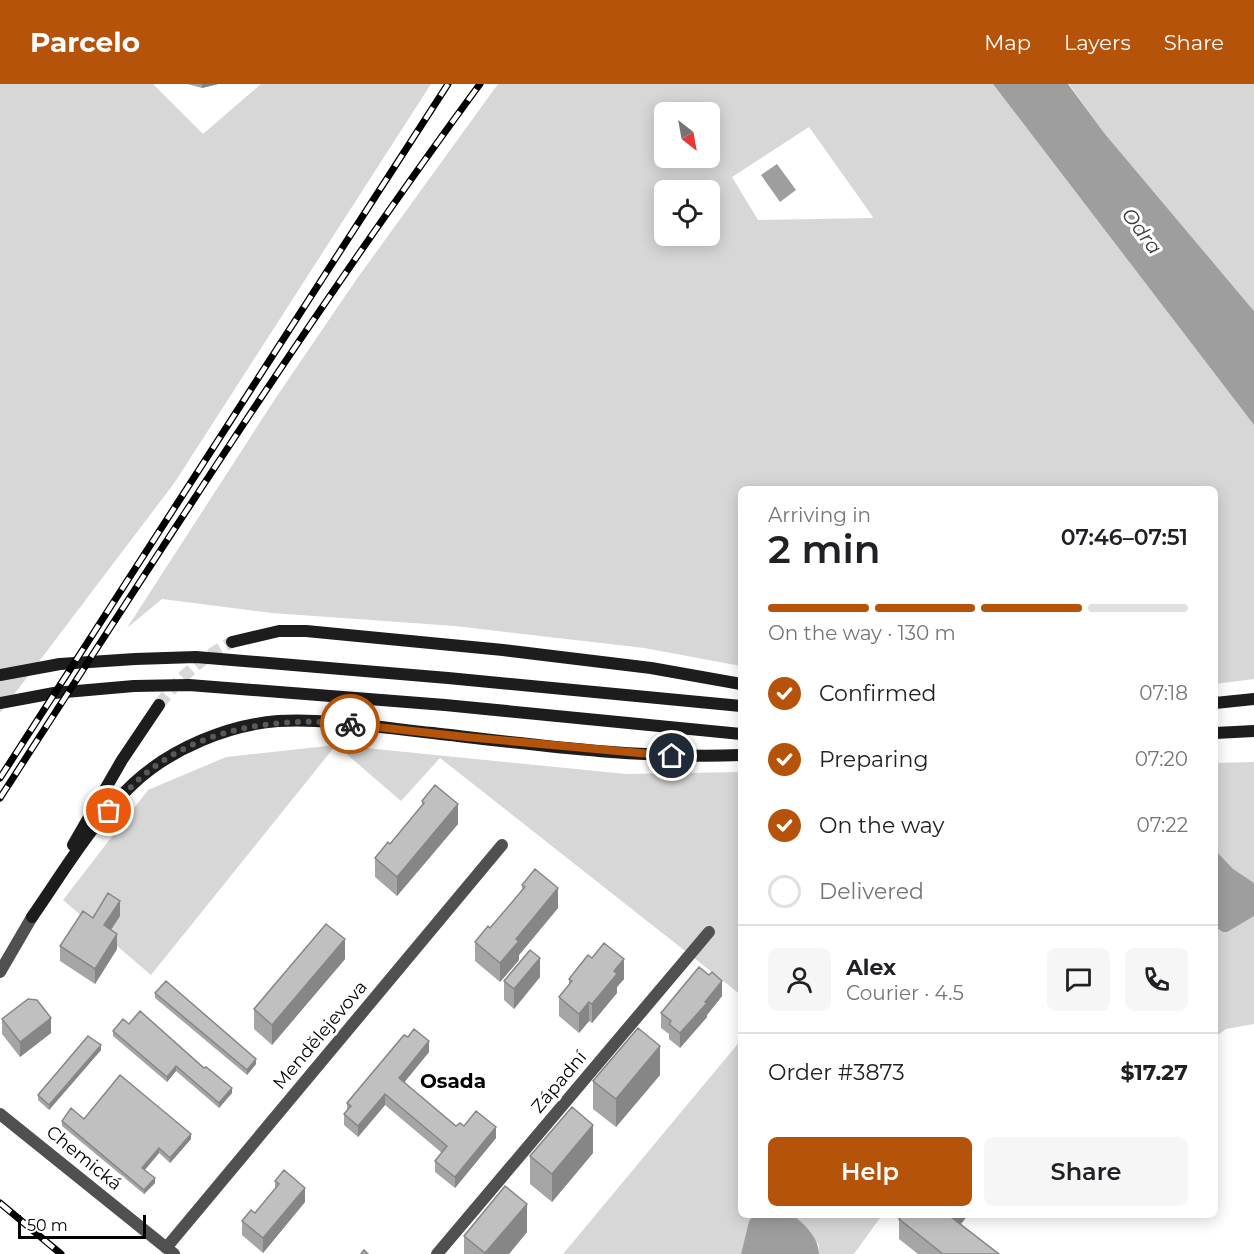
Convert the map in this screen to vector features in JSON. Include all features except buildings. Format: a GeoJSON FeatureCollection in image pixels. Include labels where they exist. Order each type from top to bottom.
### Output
{"type":"FeatureCollection","features":[{"type":"Feature","properties":{"kind":"main road"},"geometry":{"type":"LineString","coordinates":[[232,642],[279,631],[306,631],[503,650],[651,668],[738,683]]}},
{"type":"Feature","properties":{"kind":"main road"},"geometry":{"type":"LineString","coordinates":[[0,675],[60,664],[135,658],[196,657],[738,706]]}},
{"type":"Feature","properties":{"kind":"main road"},"geometry":{"type":"LineString","coordinates":[[0,703],[54,693],[134,686],[189,685],[445,705],[738,734]]}},
{"type":"Feature","properties":{"kind":"main road"},"geometry":{"type":"LineString","coordinates":[[1218,703],[1254,699]]}},
{"type":"Feature","properties":{"kind":"main road"},"geometry":{"type":"LineString","coordinates":[[32,917],[122,760],[159,705]]}},
{"type":"Feature","properties":{"kind":"main road"},"geometry":{"type":"LineString","coordinates":[[32,917],[96,826],[135,783],[162,763],[199,741],[234,730],[278,722],[342,723],[631,753],[692,757],[738,756]]}},
{"type":"Feature","properties":{"kind":"main road"},"geometry":{"type":"LineString","coordinates":[[1218,734],[1254,731]]}},
{"type":"Feature","properties":{"kind":"street","name":"Mendělejevova"},"geometry":{"type":"LineString","coordinates":[[170,1251],[502,844]]}},
{"type":"Feature","properties":{"kind":"street"},"geometry":{"type":"LineString","coordinates":[[0,972],[32,917]]}},
{"type":"Feature","properties":{"kind":"street","name":"Západní"},"geometry":{"type":"LineString","coordinates":[[437,1254],[709,932]]}},
{"type":"Feature","properties":{"kind":"street","name":"Chemická"},"geometry":{"type":"LineString","coordinates":[[0,1113],[170,1251]]}},
{"type":"Feature","properties":{"kind":"shaded area"},"geometry":{"type":"Polygon","coordinates":[[[0,84],[153,84],[203,134],[261,84],[431,84],[175,482],[0,713],[0,84]]]}},
{"type":"Feature","properties":{"kind":"shaded area"},"geometry":{"type":"Polygon","coordinates":[[[498,84],[993,84],[1254,425],[1254,679],[1218,684],[1218,486],[738,486],[738,665],[644,648],[455,626],[272,613],[162,599],[127,628],[275,399],[356,280],[498,84]],[[809,127],[732,177],[758,220],[873,217],[809,127]]]}},
{"type":"Feature","properties":{"kind":"shaded area"},"geometry":{"type":"Polygon","coordinates":[[[1069,84],[1254,84],[1254,311],[1105,134],[1069,84]]]}},
{"type":"Feature","properties":{"kind":"shaded area"},"geometry":{"type":"Polygon","coordinates":[[[336,745],[626,774],[738,772],[738,993],[440,758],[401,801],[336,745]]]}},
{"type":"Feature","properties":{"kind":"shaded area"},"geometry":{"type":"Polygon","coordinates":[[[336,745],[151,975],[63,900],[148,790],[226,757],[336,745]]]}},
{"type":"Feature","properties":{"kind":"shaded area"},"geometry":{"type":"Polygon","coordinates":[[[1254,762],[1254,1024],[1226,1029],[1218,1035],[1218,763],[1254,762]]]}},
{"type":"Feature","properties":{"kind":"shaded area"},"geometry":{"type":"Polygon","coordinates":[[[738,1044],[738,1218],[752,1218],[741,1254],[563,1254],[738,1044]]]}},
{"type":"Feature","properties":{"kind":"shaded area"},"geometry":{"type":"Polygon","coordinates":[[[795,1218],[880,1218],[854,1254],[819,1254],[819,1245],[795,1218]]]}},
{"type":"Feature","properties":{"kind":"water","name":"Odra"},"geometry":{"type":"Polygon","coordinates":[[[993,84],[1068,84],[1105,134],[1254,311],[1254,425],[993,84]]]}},
{"type":"Feature","properties":{"kind":"water"},"geometry":{"type":"Polygon","coordinates":[[[777,164],[796,190],[780,202],[761,175],[777,164]]]}},
{"type":"Feature","properties":{"kind":"water"},"geometry":{"type":"Polygon","coordinates":[[[1218,853],[1233,869],[1254,883],[1254,916],[1227,932],[1218,929],[1218,853]]]}},
{"type":"Feature","properties":{"kind":"water"},"geometry":{"type":"Polygon","coordinates":[[[752,1218],[796,1218],[817,1242],[819,1254],[741,1254],[752,1218]]]}},
{"type":"Feature","properties":{"kind":"tunnel"},"geometry":{"type":"LineString","coordinates":[[159,705],[192,669],[232,642]]}},
{"type":"Feature","properties":{"kind":"railway"},"geometry":{"type":"LineString","coordinates":[[0,778],[448,84]]}},
{"type":"Feature","properties":{"kind":"railway"},"geometry":{"type":"LineString","coordinates":[[0,798],[295,348],[355,259],[480,84]]}},
{"type":"Feature","properties":{"kind":"railway"},"geometry":{"type":"LineString","coordinates":[[0,1203],[61,1254]]}},
{"type":"Feature","properties":{"kind":"way so far"},"geometry":{"type":"LineString","coordinates":[[109,811],[135,783],[162,763],[199,741],[234,730],[278,722],[350,724]]}},
{"type":"Feature","properties":{"kind":"district","name":"Osada"},"geometry":{"type":"Point","coordinates":[453,1081]}},
{"type":"Feature","properties":{"kind":"route"},"geometry":{"type":"LineString","coordinates":[[350,724],[672,756]]}}]}
